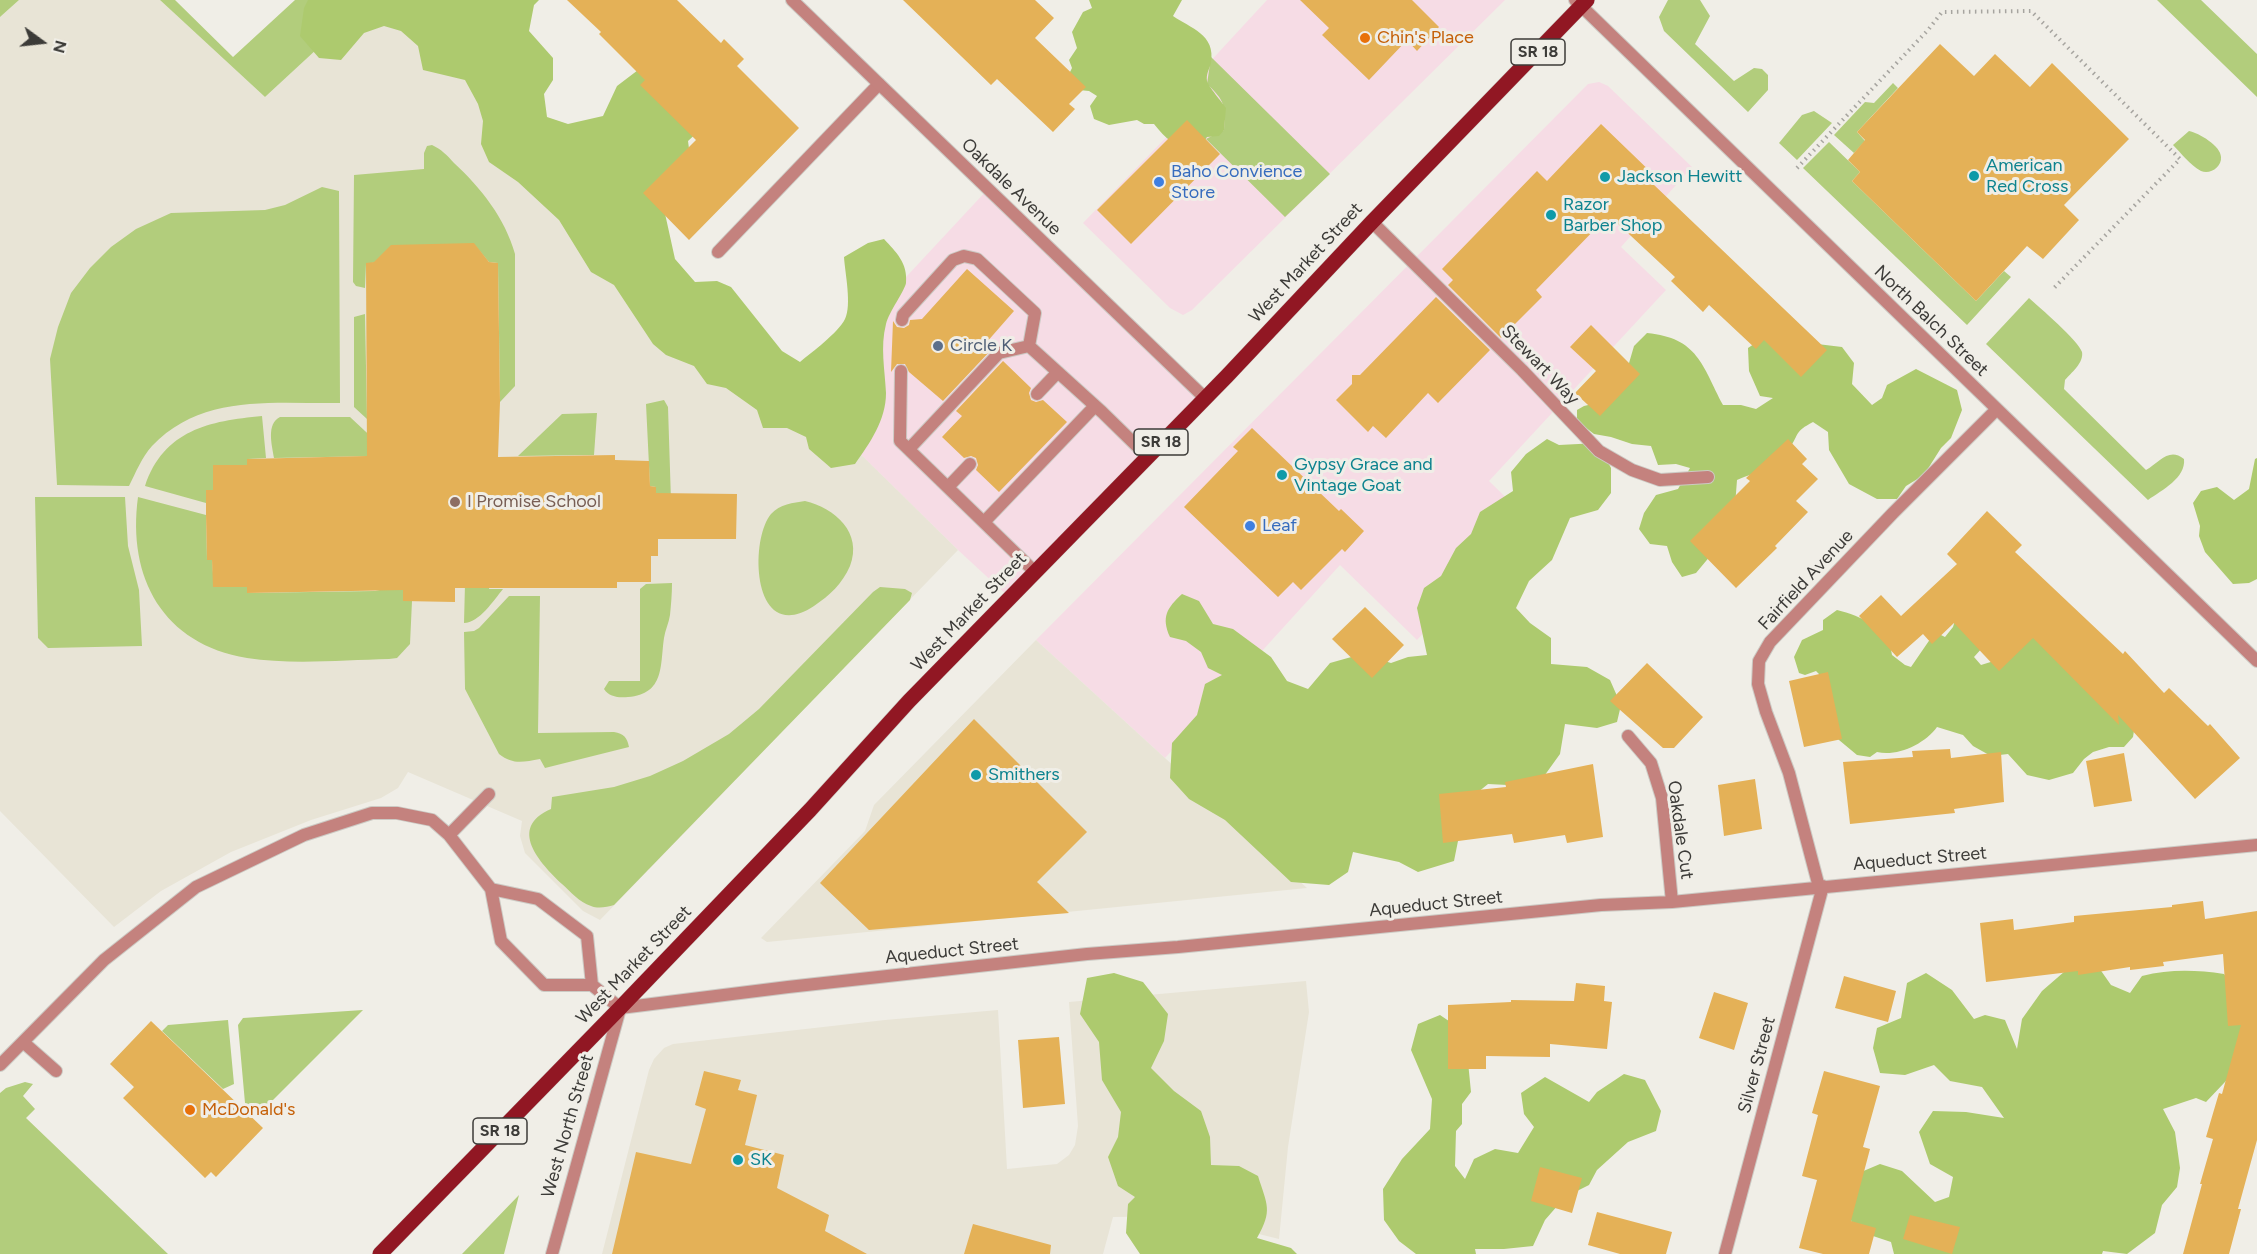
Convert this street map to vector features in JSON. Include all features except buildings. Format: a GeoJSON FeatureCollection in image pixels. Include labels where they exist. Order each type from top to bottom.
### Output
{"type":"FeatureCollection","features":[{"type":"Feature","properties":{"kind":"main road","name":"West Market Street"},"geometry":{"type":"LineString","coordinates":[[380,1254],[810,810],[909,701],[1205,398],[1581,2]]}},
{"type":"Feature","properties":{"kind":"street","name":"Oakdale Avenue"},"geometry":{"type":"LineString","coordinates":[[792,0],[1205,398]]}},
{"type":"Feature","properties":{"kind":"street","name":"North Balch Street"},"geometry":{"type":"LineString","coordinates":[[1581,2],[1996,410],[2257,661]]}},
{"type":"Feature","properties":{"kind":"street"},"geometry":{"type":"LineString","coordinates":[[718,252],[879,84]]}},
{"type":"Feature","properties":{"kind":"street","name":"Stewart Way"},"geometry":{"type":"LineString","coordinates":[[1372,222],[1522,370],[1599,451],[1632,470],[1660,480],[1708,477]]}},
{"type":"Feature","properties":{"kind":"street"},"geometry":{"type":"LineString","coordinates":[[902,320],[903,315],[953,260],[964,256],[976,259],[1035,313],[1029,346]]}},
{"type":"Feature","properties":{"kind":"street"},"geometry":{"type":"LineString","coordinates":[[1029,346],[1095,405],[1147,456]]}},
{"type":"Feature","properties":{"kind":"street"},"geometry":{"type":"LineString","coordinates":[[909,449],[999,353],[1029,346]]}},
{"type":"Feature","properties":{"kind":"street"},"geometry":{"type":"LineString","coordinates":[[901,371],[900,441],[1035,572]]}},
{"type":"Feature","properties":{"kind":"street"},"geometry":{"type":"LineString","coordinates":[[1037,394],[1058,372]]}},
{"type":"Feature","properties":{"kind":"street"},"geometry":{"type":"LineString","coordinates":[[984,522],[1095,405]]}},
{"type":"Feature","properties":{"kind":"street","name":"Fairfield Avenue"},"geometry":{"type":"LineString","coordinates":[[1821,886],[1789,773],[1758,684],[1760,661],[1770,642],[1893,513],[1996,410]]}},
{"type":"Feature","properties":{"kind":"street"},"geometry":{"type":"LineString","coordinates":[[948,487],[970,464]]}},
{"type":"Feature","properties":{"kind":"street","name":"Oakdale Cut"},"geometry":{"type":"LineString","coordinates":[[1628,736],[1651,763],[1662,798],[1672,902]]}},
{"type":"Feature","properties":{"kind":"street"},"geometry":{"type":"LineString","coordinates":[[449,834],[489,794]]}},
{"type":"Feature","properties":{"kind":"street"},"geometry":{"type":"LineString","coordinates":[[0,1065],[104,960],[196,887],[304,835],[372,813],[397,813],[432,820],[449,834],[491,889],[501,941],[544,986],[592,985],[620,1008]]}},
{"type":"Feature","properties":{"kind":"street","name":"Aqueduct Street"},"geometry":{"type":"LineString","coordinates":[[620,1008],[1087,954],[1601,905],[1672,902],[2257,845]]}},
{"type":"Feature","properties":{"kind":"street","name":"Silver Street"},"geometry":{"type":"LineString","coordinates":[[1725,1254],[1821,886]]}},
{"type":"Feature","properties":{"kind":"street"},"geometry":{"type":"LineString","coordinates":[[491,889],[538,899],[587,936],[592,985]]}},
{"type":"Feature","properties":{"kind":"street","name":"West North Street"},"geometry":{"type":"LineString","coordinates":[[552,1254],[620,1008]]}},
{"type":"Feature","properties":{"kind":"street"},"geometry":{"type":"LineString","coordinates":[[23,1042],[56,1071]]}},
{"type":"Feature","properties":{"kind":"path"},"geometry":{"type":"LineString","coordinates":[[1797,168],[1929,30],[1942,12],[2031,11],[2180,159],[2052,290]]}},
{"type":"Feature","properties":{"kind":"shaded area","name":"I Promise School"},"geometry":{"type":"Polygon","coordinates":[[[19,0],[160,0],[265,97],[370,0],[399,0],[958,550],[600,920],[583,911],[525,853],[520,836],[522,821],[408,772],[398,788],[381,798],[311,820],[231,852],[161,891],[114,927],[0,811],[0,17],[19,0]]]}},
{"type":"Feature","properties":{"kind":"shaded area"},"geometry":{"type":"Polygon","coordinates":[[[1267,0],[1505,0],[1192,310],[1183,315],[1170,308],[1083,223],[1184,119],[1170,105],[1267,0]]]}},
{"type":"Feature","properties":{"kind":"shaded area"},"geometry":{"type":"Polygon","coordinates":[[[1599,82],[1608,86],[1692,167],[1621,247],[1666,290],[1489,481],[1528,519],[1417,640],[1340,565],[1165,758],[1036,640],[1588,84],[1599,82]]]}},
{"type":"Feature","properties":{"kind":"shaded area"},"geometry":{"type":"Polygon","coordinates":[[[988,189],[1205,398],[1010,598],[798,393],[988,189]]]}},
{"type":"Feature","properties":{"kind":"shaded area"},"geometry":{"type":"Polygon","coordinates":[[[1036,640],[1307,888],[767,942],[761,938],[865,831],[874,805],[1036,640]]]}},
{"type":"Feature","properties":{"kind":"shaded area"},"geometry":{"type":"Polygon","coordinates":[[[1306,981],[1309,1012],[1288,1147],[1279,1239],[1186,1216],[1113,1217],[1103,1254],[602,1254],[649,1070],[654,1059],[664,1048],[673,1044],[885,1020],[998,1010],[1007,1169],[1057,1164],[1069,1155],[1075,1145],[1078,1126],[1069,1002],[1306,981]]]}},
{"type":"Feature","properties":{"kind":"green space"},"geometry":{"type":"Polygon","coordinates":[[[0,0],[19,0],[0,17],[0,0]]]}},
{"type":"Feature","properties":{"kind":"green space"},"geometry":{"type":"Polygon","coordinates":[[[160,0],[175,0],[233,57],[295,0],[370,0],[265,97],[160,0]]]}},
{"type":"Feature","properties":{"kind":"green space"},"geometry":{"type":"Polygon","coordinates":[[[308,0],[539,0],[534,5],[529,31],[553,58],[553,80],[544,94],[547,117],[568,124],[603,116],[617,86],[642,67],[701,129],[688,141],[690,156],[662,200],[675,259],[695,282],[717,281],[731,287],[782,351],[800,362],[831,336],[845,319],[848,297],[844,257],[868,243],[884,239],[897,253],[903,264],[906,283],[888,319],[884,333],[886,393],[883,413],[871,439],[855,464],[831,468],[809,449],[806,437],[787,428],[763,428],[757,410],[726,388],[707,384],[694,366],[666,355],[653,344],[614,285],[591,272],[559,220],[518,182],[489,162],[481,144],[483,121],[478,104],[465,80],[423,70],[418,46],[401,31],[384,26],[364,33],[341,60],[319,58],[300,36],[304,8],[308,0]]]}},
{"type":"Feature","properties":{"kind":"green space"},"geometry":{"type":"Polygon","coordinates":[[[1089,0],[1182,0],[1173,16],[1194,28],[1210,45],[1212,53],[1207,81],[1226,108],[1224,130],[1219,136],[1207,137],[1201,146],[1193,147],[1174,143],[1154,124],[1144,124],[1137,120],[1109,125],[1094,119],[1090,106],[1097,96],[1089,91],[1079,90],[1067,78],[1072,68],[1069,60],[1077,48],[1072,32],[1083,12],[1092,8],[1089,0]]]}},
{"type":"Feature","properties":{"kind":"green space"},"geometry":{"type":"Polygon","coordinates":[[[1668,0],[1700,0],[1710,16],[1695,44],[1734,81],[1754,68],[1762,69],[1768,75],[1768,90],[1748,112],[1664,31],[1659,17],[1668,0]]]}},
{"type":"Feature","properties":{"kind":"green space"},"geometry":{"type":"Polygon","coordinates":[[[2157,0],[2201,0],[2257,54],[2257,97],[2157,0]]]}},
{"type":"Feature","properties":{"kind":"green space"},"geometry":{"type":"Polygon","coordinates":[[[1211,57],[1330,174],[1285,217],[1206,139],[1224,130],[1225,122],[1223,104],[1207,84],[1211,57]]]}},
{"type":"Feature","properties":{"kind":"green space"},"geometry":{"type":"Polygon","coordinates":[[[1893,83],[1898,88],[1857,132],[1865,141],[1854,153],[1834,135],[1865,102],[1874,103],[1893,83]]]}},
{"type":"Feature","properties":{"kind":"green space"},"geometry":{"type":"Polygon","coordinates":[[[1814,111],[1832,123],[1797,160],[1779,143],[1802,115],[1814,111]]]}},
{"type":"Feature","properties":{"kind":"green space"},"geometry":{"type":"Polygon","coordinates":[[[2189,131],[2214,144],[2221,157],[2220,164],[2215,169],[2208,172],[2201,171],[2173,145],[2189,131]]]}},
{"type":"Feature","properties":{"kind":"green space"},"geometry":{"type":"Polygon","coordinates":[[[1829,142],[1860,172],[1852,181],[1976,301],[2004,271],[2011,277],[1967,325],[1803,168],[1829,142]]]}},
{"type":"Feature","properties":{"kind":"green space"},"geometry":{"type":"Polygon","coordinates":[[[432,145],[447,155],[483,193],[505,228],[515,254],[515,386],[500,402],[498,263],[489,262],[474,244],[366,264],[365,288],[356,286],[353,282],[354,175],[424,169],[424,153],[427,146],[432,145]]]}},
{"type":"Feature","properties":{"kind":"green space"},"geometry":{"type":"Polygon","coordinates":[[[322,187],[339,191],[340,403],[265,403],[216,409],[193,417],[172,429],[152,446],[129,486],[57,485],[50,359],[58,327],[71,293],[90,268],[111,247],[136,229],[171,213],[265,210],[285,205],[322,187]]]}},
{"type":"Feature","properties":{"kind":"green space"},"geometry":{"type":"Polygon","coordinates":[[[2029,298],[2067,332],[2082,352],[2079,364],[2065,380],[2064,389],[2146,470],[2169,455],[2184,459],[2184,466],[2177,478],[2148,500],[1986,344],[2029,298]]]}},
{"type":"Feature","properties":{"kind":"green space"},"geometry":{"type":"Polygon","coordinates":[[[365,314],[367,419],[354,407],[354,317],[365,314]]]}},
{"type":"Feature","properties":{"kind":"green space"},"geometry":{"type":"Polygon","coordinates":[[[1647,333],[1664,336],[1688,347],[1703,366],[1723,405],[1741,405],[1756,409],[1773,398],[1760,396],[1749,371],[1748,348],[1760,340],[1776,339],[1842,347],[1854,363],[1852,384],[1872,405],[1882,398],[1887,385],[1916,369],[1957,390],[1962,410],[1951,438],[1941,448],[1924,475],[1906,486],[1897,499],[1877,499],[1849,484],[1829,450],[1828,432],[1813,422],[1807,425],[1778,460],[1766,468],[1737,480],[1734,519],[1711,555],[1696,573],[1682,577],[1672,562],[1667,546],[1650,544],[1639,529],[1644,513],[1656,495],[1678,489],[1690,468],[1676,464],[1658,465],[1651,446],[1632,444],[1594,434],[1577,421],[1577,410],[1605,401],[1627,370],[1634,346],[1647,333]]]}},
{"type":"Feature","properties":{"kind":"green space"},"geometry":{"type":"Polygon","coordinates":[[[664,400],[668,407],[671,501],[656,501],[656,487],[650,486],[646,404],[664,400]]]}},
{"type":"Feature","properties":{"kind":"green space"},"geometry":{"type":"Polygon","coordinates":[[[597,413],[594,455],[518,456],[562,414],[597,413]]]}},
{"type":"Feature","properties":{"kind":"green space"},"geometry":{"type":"Polygon","coordinates":[[[262,416],[266,458],[248,459],[247,465],[213,465],[213,490],[206,503],[145,486],[153,467],[164,452],[191,432],[224,421],[262,416]]]}},
{"type":"Feature","properties":{"kind":"green space"},"geometry":{"type":"Polygon","coordinates":[[[280,417],[350,417],[380,445],[375,456],[274,458],[271,430],[280,417]]]}},
{"type":"Feature","properties":{"kind":"green space"},"geometry":{"type":"Polygon","coordinates":[[[1547,439],[1559,445],[1598,443],[1611,468],[1611,493],[1598,510],[1570,518],[1552,560],[1529,581],[1516,608],[1530,623],[1551,638],[1551,664],[1587,667],[1610,680],[1621,705],[1617,722],[1597,728],[1565,724],[1560,754],[1542,779],[1527,786],[1488,784],[1472,797],[1460,831],[1454,861],[1418,872],[1399,862],[1353,852],[1348,872],[1329,885],[1291,882],[1225,820],[1189,799],[1170,778],[1172,743],[1197,715],[1205,684],[1222,675],[1208,668],[1201,652],[1186,641],[1170,637],[1166,624],[1169,608],[1182,594],[1199,601],[1213,624],[1233,629],[1271,657],[1287,681],[1308,689],[1330,663],[1362,654],[1391,663],[1408,657],[1427,655],[1417,608],[1424,588],[1441,576],[1456,548],[1471,534],[1480,512],[1513,491],[1511,472],[1526,454],[1547,439]]]}},
{"type":"Feature","properties":{"kind":"green space"},"geometry":{"type":"Polygon","coordinates":[[[2257,458],[2257,579],[2249,583],[2233,584],[2205,552],[2199,536],[2200,526],[2193,503],[2201,491],[2217,487],[2234,500],[2249,489],[2257,458]]]}},
{"type":"Feature","properties":{"kind":"green space"},"geometry":{"type":"Polygon","coordinates":[[[35,497],[125,497],[128,546],[139,590],[142,646],[48,648],[38,638],[35,497]]]}},
{"type":"Feature","properties":{"kind":"green space"},"geometry":{"type":"Polygon","coordinates":[[[138,497],[206,515],[207,560],[212,560],[214,587],[247,587],[247,593],[375,591],[403,585],[403,601],[412,601],[410,644],[397,658],[281,661],[247,658],[218,650],[193,638],[173,622],[157,603],[146,580],[139,554],[136,527],[138,497]]]}},
{"type":"Feature","properties":{"kind":"green space"},"geometry":{"type":"Polygon","coordinates":[[[805,501],[827,509],[844,524],[853,543],[853,554],[850,566],[843,578],[825,598],[814,606],[793,615],[778,613],[767,602],[761,585],[760,545],[764,527],[771,514],[778,508],[805,501]]]}},
{"type":"Feature","properties":{"kind":"green space"},"geometry":{"type":"Polygon","coordinates":[[[672,583],[661,668],[655,684],[640,695],[621,697],[609,694],[604,689],[609,681],[640,681],[640,589],[646,584],[672,583]]]}},
{"type":"Feature","properties":{"kind":"green space"},"geometry":{"type":"Polygon","coordinates":[[[465,584],[490,584],[489,589],[503,589],[481,615],[464,623],[465,584]]]}},
{"type":"Feature","properties":{"kind":"green space"},"geometry":{"type":"Polygon","coordinates":[[[880,587],[905,589],[912,593],[910,600],[614,905],[597,907],[583,902],[545,866],[537,856],[529,836],[531,826],[538,817],[551,809],[552,797],[614,787],[650,776],[683,761],[729,734],[759,709],[880,587]]]}},
{"type":"Feature","properties":{"kind":"green space"},"geometry":{"type":"Polygon","coordinates":[[[509,596],[540,596],[538,733],[614,732],[624,736],[629,747],[545,768],[540,759],[514,761],[499,754],[465,689],[464,632],[479,628],[509,596]]]}},
{"type":"Feature","properties":{"kind":"green space"},"geometry":{"type":"Polygon","coordinates":[[[1837,610],[1864,620],[1880,630],[1886,637],[1892,655],[1911,667],[1935,632],[1945,637],[1953,627],[1957,614],[1983,647],[1974,657],[1981,665],[1997,660],[2027,632],[2136,718],[2133,737],[2124,747],[2109,747],[2093,752],[2073,773],[2049,780],[2027,775],[2008,754],[1991,756],[1973,746],[1963,735],[1937,727],[1918,744],[1902,751],[1877,752],[1870,757],[1857,755],[1833,735],[1823,678],[1816,671],[1805,675],[1799,673],[1794,657],[1802,640],[1823,630],[1823,620],[1837,610]]]}},
{"type":"Feature","properties":{"kind":"green space"},"geometry":{"type":"Polygon","coordinates":[[[2072,965],[2097,965],[2111,985],[2130,993],[2142,976],[2183,971],[2224,974],[2247,1007],[2242,1064],[2206,1102],[2196,1098],[2163,1109],[2175,1132],[2180,1168],[2177,1187],[2162,1205],[2155,1233],[2127,1254],[2103,1251],[2102,1254],[1894,1254],[1891,1242],[1855,1230],[1846,1208],[1847,1178],[1880,1164],[1902,1171],[1935,1202],[1949,1197],[1953,1177],[1930,1164],[1919,1132],[1933,1111],[1966,1112],[2004,1118],[1982,1087],[1950,1081],[1934,1065],[1905,1075],[1880,1073],[1873,1048],[1877,1028],[1901,1018],[1907,983],[1926,973],[1952,990],[1974,1019],[1985,1015],[2005,1020],[2017,1049],[2022,1019],[2042,991],[2072,965]]]}},
{"type":"Feature","properties":{"kind":"green space"},"geometry":{"type":"Polygon","coordinates":[[[1114,973],[1143,982],[1168,1014],[1164,1041],[1151,1068],[1174,1091],[1201,1111],[1210,1137],[1211,1165],[1239,1166],[1258,1176],[1267,1214],[1257,1238],[1291,1248],[1297,1254],[1140,1254],[1126,1233],[1128,1204],[1135,1197],[1118,1186],[1108,1157],[1118,1137],[1121,1112],[1102,1080],[1099,1042],[1080,1014],[1087,978],[1114,973]]]}},
{"type":"Feature","properties":{"kind":"green space"},"geometry":{"type":"Polygon","coordinates":[[[363,1010],[262,1111],[254,1111],[245,1103],[238,1025],[243,1018],[363,1010]]]}},
{"type":"Feature","properties":{"kind":"green space"},"geometry":{"type":"Polygon","coordinates":[[[1440,1015],[1465,1032],[1471,1092],[1462,1104],[1462,1124],[1456,1131],[1455,1166],[1465,1179],[1474,1159],[1495,1149],[1518,1153],[1534,1127],[1524,1114],[1521,1093],[1545,1077],[1589,1102],[1597,1092],[1624,1074],[1645,1080],[1661,1111],[1656,1131],[1628,1142],[1597,1170],[1589,1185],[1565,1197],[1545,1220],[1533,1246],[1475,1249],[1476,1254],[1416,1254],[1399,1241],[1384,1220],[1383,1189],[1402,1159],[1430,1129],[1432,1099],[1411,1050],[1418,1024],[1440,1015]]]}},
{"type":"Feature","properties":{"kind":"green space"},"geometry":{"type":"Polygon","coordinates":[[[228,1020],[234,1084],[223,1089],[162,1031],[168,1025],[228,1020]]]}},
{"type":"Feature","properties":{"kind":"green space"},"geometry":{"type":"Polygon","coordinates":[[[25,1082],[33,1084],[23,1096],[35,1109],[26,1118],[168,1254],[0,1254],[0,1093],[6,1088],[25,1082]]]}},
{"type":"Feature","properties":{"kind":"green space"},"geometry":{"type":"Polygon","coordinates":[[[519,1195],[504,1254],[462,1254],[519,1195]]]}},
{"type":"Feature","properties":{"kind":"place","name":"Chin's Place"},"geometry":{"type":"Point","coordinates":[1365,38]}},
{"type":"Feature","properties":{"kind":"place","name":"American Red Cross"},"geometry":{"type":"Point","coordinates":[1974,176]}},
{"type":"Feature","properties":{"kind":"place","name":"Jackson Hewitt"},"geometry":{"type":"Point","coordinates":[1605,177]}},
{"type":"Feature","properties":{"kind":"place","name":"Baho Convience Store"},"geometry":{"type":"Point","coordinates":[1159,182]}},
{"type":"Feature","properties":{"kind":"place","name":"Razor Barber Shop"},"geometry":{"type":"Point","coordinates":[1551,215]}},
{"type":"Feature","properties":{"kind":"place","name":"Circle K"},"geometry":{"type":"Point","coordinates":[938,346]}},
{"type":"Feature","properties":{"kind":"place","name":"Gypsy Grace and Vintage Goat"},"geometry":{"type":"Point","coordinates":[1282,475]}},
{"type":"Feature","properties":{"kind":"place","name":"I Promise School"},"geometry":{"type":"Point","coordinates":[455,502]}},
{"type":"Feature","properties":{"kind":"place","name":"Leaf"},"geometry":{"type":"Point","coordinates":[1250,526]}},
{"type":"Feature","properties":{"kind":"place","name":"Smithers"},"geometry":{"type":"Point","coordinates":[976,775]}},
{"type":"Feature","properties":{"kind":"place","name":"McDonald's"},"geometry":{"type":"Point","coordinates":[190,1110]}},
{"type":"Feature","properties":{"kind":"place","name":"SK"},"geometry":{"type":"Point","coordinates":[738,1160]}}]}
